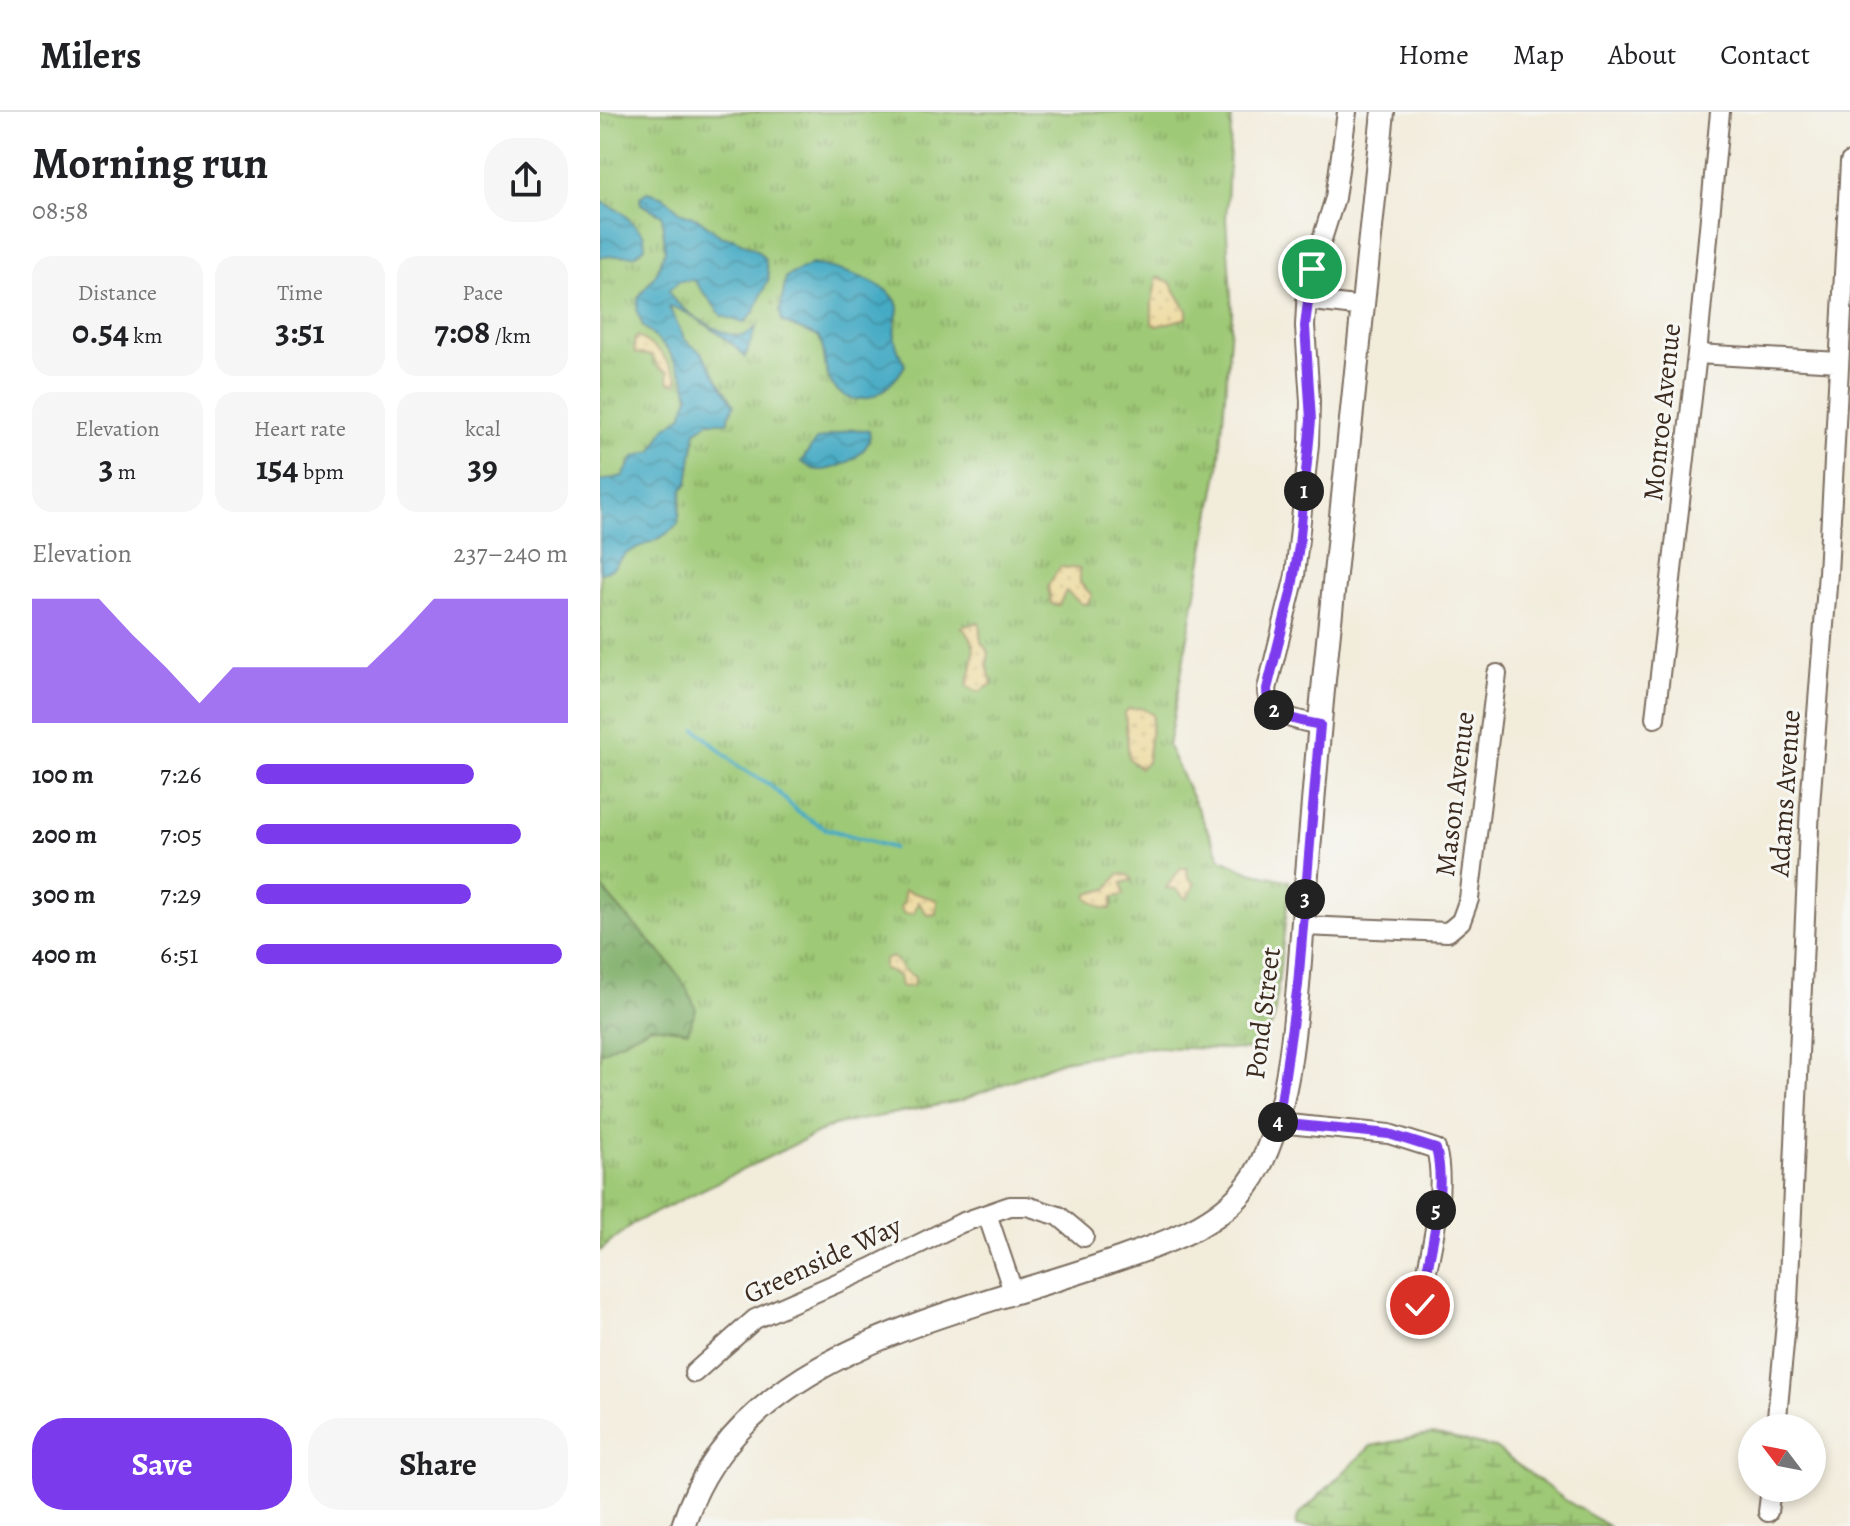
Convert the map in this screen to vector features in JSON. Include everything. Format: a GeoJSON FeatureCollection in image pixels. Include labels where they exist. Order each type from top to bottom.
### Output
{"type":"FeatureCollection","features":[{"type":"Feature","properties":{"kind":"street"},"geometry":{"type":"LineString","coordinates":[[1320,725],[1278,713],[1267,697],[1295,576],[1308,459],[1311,420],[1305,352],[1306,300],[1312,269],[1335,198],[1347,112]]}},
{"type":"Feature","properties":{"kind":"street","name":"Pond Street"},"geometry":{"type":"LineString","coordinates":[[683,1526],[691,1499],[718,1453],[754,1416],[791,1387],[867,1343],[1183,1234],[1219,1213],[1241,1194],[1258,1171],[1278,1123],[1303,926],[1320,725],[1383,112]]}},
{"type":"Feature","properties":{"kind":"street","name":"Monroe Avenue"},"geometry":{"type":"LineString","coordinates":[[1655,718],[1697,354],[1720,112]]}},
{"type":"Feature","properties":{"kind":"street","name":"Adams Avenue"},"geometry":{"type":"LineString","coordinates":[[1777,1414],[1788,1302],[1810,805],[1828,573],[1850,162]]}},
{"type":"Feature","properties":{"kind":"street"},"geometry":{"type":"LineString","coordinates":[[1306,300],[1363,307]]}},
{"type":"Feature","properties":{"kind":"street"},"geometry":{"type":"LineString","coordinates":[[1697,354],[1839,362]]}},
{"type":"Feature","properties":{"kind":"street","name":"Mason Avenue"},"geometry":{"type":"LineString","coordinates":[[1303,926],[1425,934],[1448,932],[1461,921],[1469,899],[1497,674]]}},
{"type":"Feature","properties":{"kind":"street"},"geometry":{"type":"LineString","coordinates":[[1278,1123],[1389,1134],[1436,1149],[1440,1162],[1439,1193],[1420,1305]]}},
{"type":"Feature","properties":{"kind":"street","name":"Greenside Way"},"geometry":{"type":"LineString","coordinates":[[694,1373],[755,1319],[871,1268],[961,1223],[1010,1206],[1038,1207],[1071,1223],[1084,1237]]}},
{"type":"Feature","properties":{"kind":"street"},"geometry":{"type":"LineString","coordinates":[[987,1214],[1014,1294]]}},
{"type":"Feature","properties":{"kind":"street"},"geometry":{"type":"LineString","coordinates":[[1768,1512],[1769,1502]]}},
{"type":"Feature","properties":{"kind":"green space"},"geometry":{"type":"Polygon","coordinates":[[[600,112],[1232,112],[1226,219],[1232,313],[1219,467],[1168,746],[1221,859],[1250,872],[1290,881],[1274,1019],[1261,1050],[1149,1047],[1062,1061],[960,1101],[834,1125],[632,1224],[600,1251],[600,112]]]}},
{"type":"Feature","properties":{"kind":"green space"},"geometry":{"type":"Polygon","coordinates":[[[600,884],[665,958],[688,991],[696,1009],[688,1031],[651,1026],[600,1053],[600,884]]]}},
{"type":"Feature","properties":{"kind":"green space"},"geometry":{"type":"Polygon","coordinates":[[[1433,1434],[1495,1448],[1564,1499],[1608,1526],[1296,1526],[1298,1516],[1371,1446],[1433,1434]]]}},
{"type":"Feature","properties":{"kind":"sand"},"geometry":{"type":"Polygon","coordinates":[[[1157,277],[1170,282],[1187,311],[1187,318],[1157,326],[1152,323],[1157,277]]]}},
{"type":"Feature","properties":{"kind":"sand"},"geometry":{"type":"Polygon","coordinates":[[[638,336],[660,352],[678,377],[677,383],[669,383],[667,372],[658,367],[652,356],[635,353],[634,342],[638,336]]]}},
{"type":"Feature","properties":{"kind":"sand"},"geometry":{"type":"Polygon","coordinates":[[[1060,567],[1080,569],[1080,583],[1092,595],[1088,603],[1082,604],[1066,591],[1059,605],[1051,604],[1048,586],[1060,567]]]}},
{"type":"Feature","properties":{"kind":"sand"},"geometry":{"type":"Polygon","coordinates":[[[979,622],[981,642],[989,653],[987,664],[992,684],[979,692],[967,686],[974,654],[972,640],[961,627],[979,622]]]}},
{"type":"Feature","properties":{"kind":"sand"},"geometry":{"type":"Polygon","coordinates":[[[1142,708],[1153,715],[1147,762],[1140,768],[1129,759],[1125,713],[1128,709],[1142,708]]]}},
{"type":"Feature","properties":{"kind":"sand"},"geometry":{"type":"Polygon","coordinates":[[[1181,868],[1187,868],[1188,877],[1195,884],[1187,899],[1176,889],[1166,888],[1181,868]]]}},
{"type":"Feature","properties":{"kind":"sand"},"geometry":{"type":"Polygon","coordinates":[[[1119,874],[1128,875],[1132,880],[1122,883],[1124,895],[1113,897],[1111,909],[1104,909],[1088,898],[1088,894],[1107,889],[1119,874]]]}},
{"type":"Feature","properties":{"kind":"sand"},"geometry":{"type":"Polygon","coordinates":[[[904,890],[937,900],[936,914],[928,915],[918,902],[914,913],[904,914],[900,907],[904,902],[904,890]]]}},
{"type":"Feature","properties":{"kind":"sand"},"geometry":{"type":"Polygon","coordinates":[[[893,957],[903,970],[915,977],[913,986],[901,987],[899,976],[884,969],[884,960],[893,957]]]}},
{"type":"Feature","properties":{"kind":"water"},"geometry":{"type":"Polygon","coordinates":[[[647,192],[664,197],[682,213],[697,218],[722,237],[733,238],[757,250],[765,259],[769,278],[754,312],[744,323],[722,316],[694,280],[680,281],[669,290],[688,312],[722,331],[742,336],[756,327],[745,357],[710,327],[669,307],[685,340],[702,353],[734,405],[727,422],[709,422],[696,431],[688,483],[682,490],[678,524],[659,539],[626,554],[615,566],[600,573],[600,481],[623,476],[634,457],[653,451],[665,428],[682,416],[689,396],[684,377],[668,350],[643,326],[637,311],[638,298],[656,274],[665,250],[662,215],[641,204],[640,197],[647,192]]]}},
{"type":"Feature","properties":{"kind":"water"},"geometry":{"type":"Polygon","coordinates":[[[600,201],[622,212],[644,235],[645,247],[636,255],[600,257],[600,201]]]}},
{"type":"Feature","properties":{"kind":"water"},"geometry":{"type":"Polygon","coordinates":[[[812,264],[861,277],[886,290],[894,298],[898,309],[895,341],[905,365],[879,393],[858,399],[837,391],[827,374],[819,337],[782,322],[780,311],[786,277],[812,264]]]}},
{"type":"Feature","properties":{"kind":"water"},"geometry":{"type":"Polygon","coordinates":[[[852,429],[869,431],[869,439],[858,455],[849,461],[819,470],[801,462],[816,440],[852,429]]]}},
{"type":"Feature","properties":{"kind":"waterway"},"geometry":{"type":"LineString","coordinates":[[696,729],[739,767],[769,784],[798,812],[824,828],[893,848]]}},
{"type":"Feature","properties":{"kind":"route"},"geometry":{"type":"LineString","coordinates":[[1312,269],[1307,287],[1305,326],[1311,420],[1299,546],[1295,576],[1267,689],[1269,703],[1278,713],[1320,725],[1298,985],[1278,1123],[1389,1134],[1436,1149],[1440,1162],[1439,1193],[1420,1305]]}}]}
